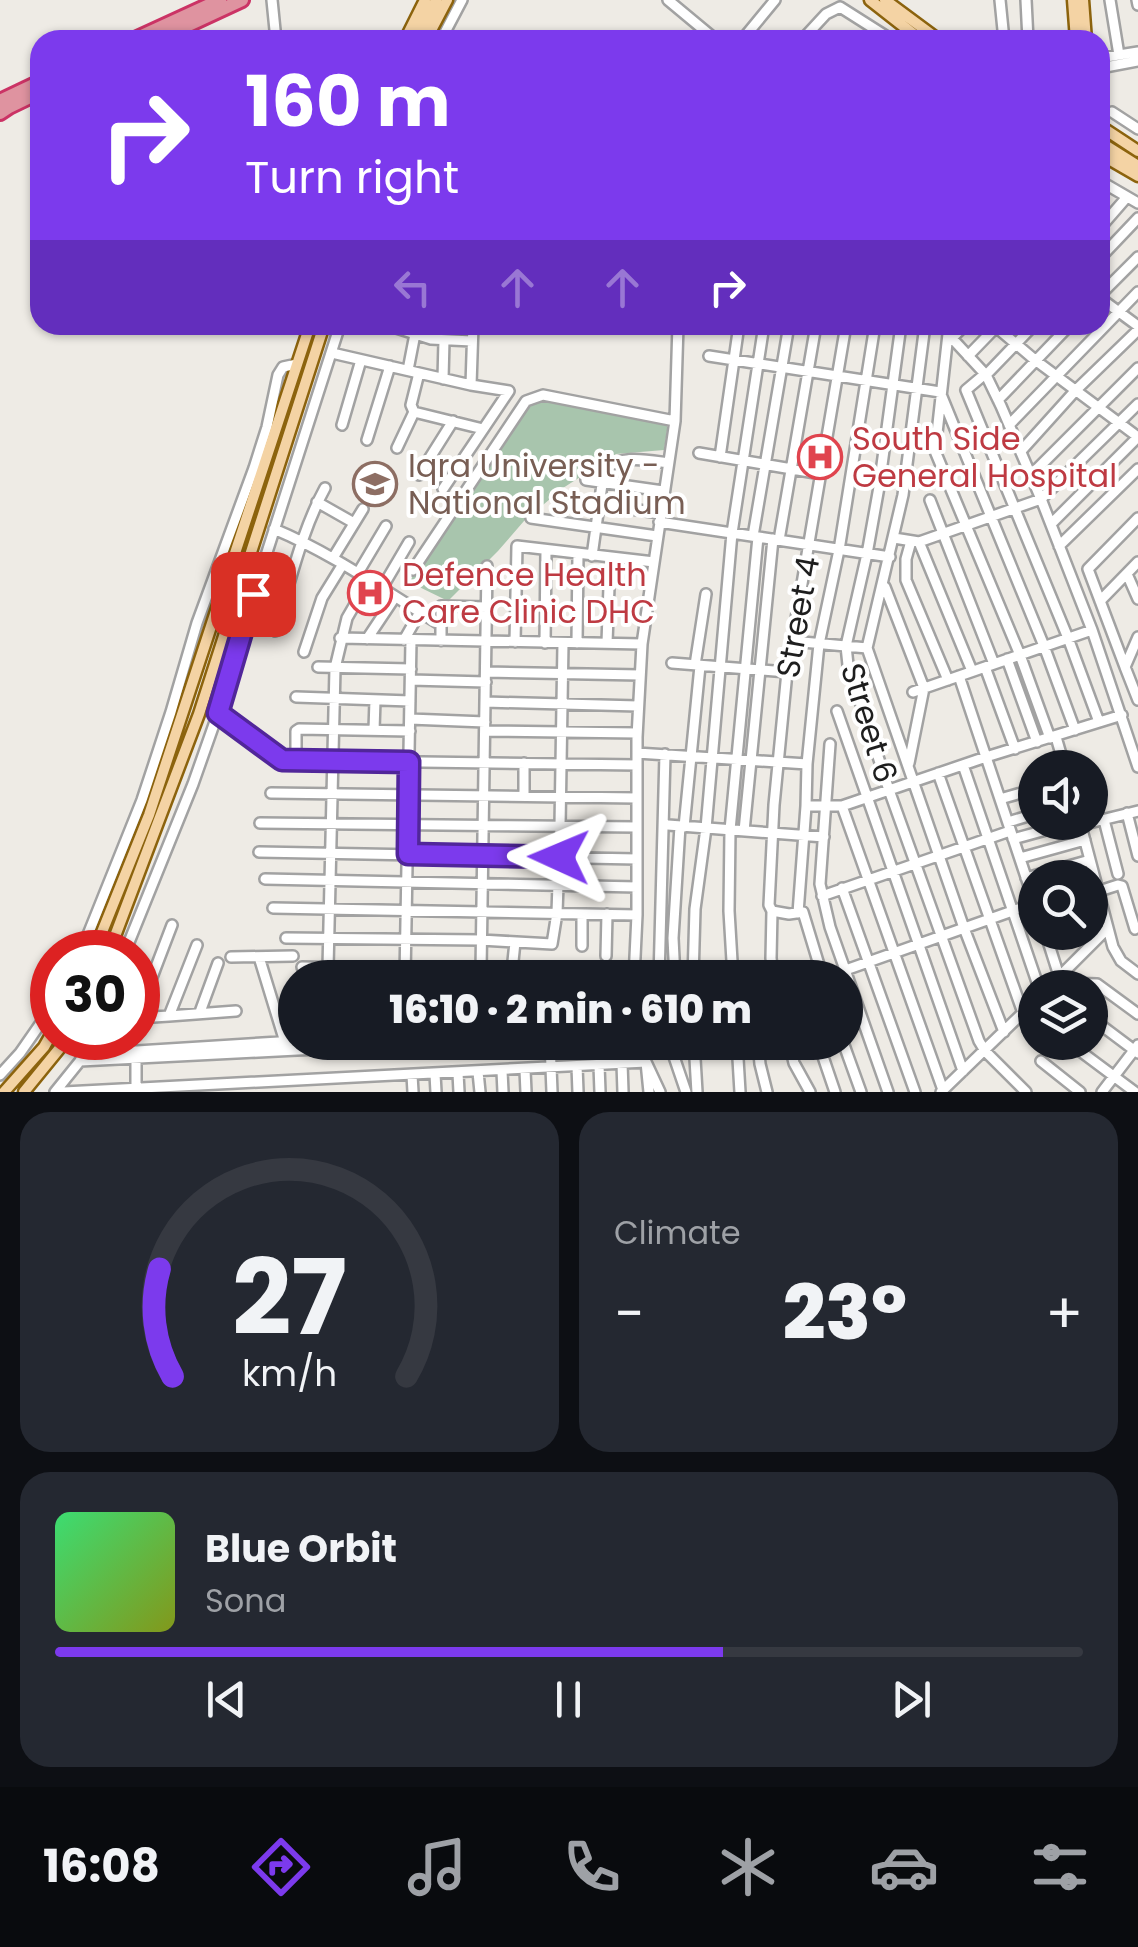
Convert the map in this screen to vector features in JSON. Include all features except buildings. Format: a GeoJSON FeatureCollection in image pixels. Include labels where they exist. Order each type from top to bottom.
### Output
{"type":"FeatureCollection","features":[{"type":"Feature","properties":{"kind":"highway"},"geometry":{"type":"LineString","coordinates":[[156,30],[220,0]]}},
{"type":"Feature","properties":{"kind":"highway"},"geometry":{"type":"LineString","coordinates":[[178,30],[242,0]]}},
{"type":"Feature","properties":{"kind":"highway"},"geometry":{"type":"LineString","coordinates":[[0,101],[30,87]]}},
{"type":"Feature","properties":{"kind":"highway"},"geometry":{"type":"LineString","coordinates":[[0,113],[30,97]]}},
{"type":"Feature","properties":{"kind":"main road"},"geometry":{"type":"LineString","coordinates":[[431,30],[447,0]]}},
{"type":"Feature","properties":{"kind":"main road"},"geometry":{"type":"LineString","coordinates":[[870,0],[906,30]]}},
{"type":"Feature","properties":{"kind":"main road"},"geometry":{"type":"LineString","coordinates":[[884,0],[924,30]]}},
{"type":"Feature","properties":{"kind":"main road"},"geometry":{"type":"LineString","coordinates":[[1073,0],[1075,30]]}},
{"type":"Feature","properties":{"kind":"main road"},"geometry":{"type":"LineString","coordinates":[[1083,0],[1085,30]]}},
{"type":"Feature","properties":{"kind":"main road"},"geometry":{"type":"LineString","coordinates":[[412,30],[431,2]]}},
{"type":"Feature","properties":{"kind":"main road"},"geometry":{"type":"LineString","coordinates":[[419,30],[431,2]]}},
{"type":"Feature","properties":{"kind":"main road"},"geometry":{"type":"LineString","coordinates":[[1110,133],[1138,151]]}},
{"type":"Feature","properties":{"kind":"main road"},"geometry":{"type":"LineString","coordinates":[[1110,148],[1138,166]]}},
{"type":"Feature","properties":{"kind":"main road"},"geometry":{"type":"LineString","coordinates":[[1110,160],[1138,176]]}},
{"type":"Feature","properties":{"kind":"main road"},"geometry":{"type":"LineString","coordinates":[[103,930],[149,815],[307,335]]}},
{"type":"Feature","properties":{"kind":"main road"},"geometry":{"type":"LineString","coordinates":[[118,930],[199,714],[321,335]]}},
{"type":"Feature","properties":{"kind":"main road"},"geometry":{"type":"LineString","coordinates":[[4,1092],[32,1060]]}},
{"type":"Feature","properties":{"kind":"main road"},"geometry":{"type":"LineString","coordinates":[[24,1092],[50,1060]]}},
{"type":"Feature","properties":{"kind":"street"},"geometry":{"type":"LineString","coordinates":[[272,0],[275,30]]}},
{"type":"Feature","properties":{"kind":"street"},"geometry":{"type":"LineString","coordinates":[[447,30],[462,0]]}},
{"type":"Feature","properties":{"kind":"street"},"geometry":{"type":"LineString","coordinates":[[668,0],[704,30]]}},
{"type":"Feature","properties":{"kind":"street"},"geometry":{"type":"LineString","coordinates":[[750,30],[775,0]]}},
{"type":"Feature","properties":{"kind":"street"},"geometry":{"type":"LineString","coordinates":[[1000,0],[1003,30]]}},
{"type":"Feature","properties":{"kind":"street"},"geometry":{"type":"LineString","coordinates":[[1026,0],[1028,30]]}},
{"type":"Feature","properties":{"kind":"street"},"geometry":{"type":"LineString","coordinates":[[1110,0],[1122,59],[1138,72]]}},
{"type":"Feature","properties":{"kind":"street"},"geometry":{"type":"LineString","coordinates":[[812,30],[836,7],[848,10],[876,30]]}},
{"type":"Feature","properties":{"kind":"street"},"geometry":{"type":"LineString","coordinates":[[1110,64],[1138,52]]}},
{"type":"Feature","properties":{"kind":"street"},"geometry":{"type":"LineString","coordinates":[[1110,58],[1138,61]]}},
{"type":"Feature","properties":{"kind":"street"},"geometry":{"type":"LineString","coordinates":[[1110,115],[1138,129]]}},
{"type":"Feature","properties":{"kind":"street"},"geometry":{"type":"LineString","coordinates":[[1110,187],[1138,203]]}},
{"type":"Feature","properties":{"kind":"street"},"geometry":{"type":"LineString","coordinates":[[1110,217],[1127,197]]}},
{"type":"Feature","properties":{"kind":"street"},"geometry":{"type":"LineString","coordinates":[[1110,247],[1138,218]]}},
{"type":"Feature","properties":{"kind":"street"},"geometry":{"type":"LineString","coordinates":[[1110,286],[1138,257]]}},
{"type":"Feature","properties":{"kind":"street"},"geometry":{"type":"LineString","coordinates":[[1110,321],[1138,292]]}},
{"type":"Feature","properties":{"kind":"street"},"geometry":{"type":"LineString","coordinates":[[1020,452],[1138,328],[1110,304]]}},
{"type":"Feature","properties":{"kind":"street"},"geometry":{"type":"LineString","coordinates":[[135,930],[218,713],[337,335]]}},
{"type":"Feature","properties":{"kind":"street"},"geometry":{"type":"LineString","coordinates":[[397,448],[414,412],[411,405],[415,335]]}},
{"type":"Feature","properties":{"kind":"street"},"geometry":{"type":"LineString","coordinates":[[418,335],[472,341]]}},
{"type":"Feature","properties":{"kind":"street"},"geometry":{"type":"LineString","coordinates":[[471,385],[472,335]]}},
{"type":"Feature","properties":{"kind":"street"},"geometry":{"type":"LineString","coordinates":[[635,960],[642,644],[675,420],[678,335]]}},
{"type":"Feature","properties":{"kind":"street"},"geometry":{"type":"LineString","coordinates":[[720,456],[737,335]]}},
{"type":"Feature","properties":{"kind":"street"},"geometry":{"type":"LineString","coordinates":[[694,960],[732,533],[762,335]]}},
{"type":"Feature","properties":{"kind":"street"},"geometry":{"type":"LineString","coordinates":[[732,960],[730,830],[735,760],[756,537],[787,335]]}},
{"type":"Feature","properties":{"kind":"street"},"geometry":{"type":"LineString","coordinates":[[744,831],[776,540],[814,335]]}},
{"type":"Feature","properties":{"kind":"street","name":"Street 4"},"geometry":{"type":"LineString","coordinates":[[770,960],[773,833],[787,672],[844,335]]}},
{"type":"Feature","properties":{"kind":"street"},"geometry":{"type":"LineString","coordinates":[[798,913],[806,764],[818,644],[839,550],[873,335]]}},
{"type":"Feature","properties":{"kind":"street","name":"Street 6"},"geometry":{"type":"LineString","coordinates":[[900,335],[867,554],[846,646],[848,665],[979,1040],[1026,1092]]}},
{"type":"Feature","properties":{"kind":"street"},"geometry":{"type":"LineString","coordinates":[[924,335],[904,496],[867,648],[1004,1032]]}},
{"type":"Feature","properties":{"kind":"street"},"geometry":{"type":"LineString","coordinates":[[949,335],[935,451],[1057,750]]}},
{"type":"Feature","properties":{"kind":"street"},"geometry":{"type":"LineString","coordinates":[[951,335],[985,374],[1010,426],[1092,630],[1138,767]]}},
{"type":"Feature","properties":{"kind":"street"},"geometry":{"type":"LineString","coordinates":[[968,356],[988,335]]}},
{"type":"Feature","properties":{"kind":"street"},"geometry":{"type":"LineString","coordinates":[[1006,335],[1138,437],[1050,524]]}},
{"type":"Feature","properties":{"kind":"street"},"geometry":{"type":"LineString","coordinates":[[1023,335],[966,390],[1099,722]]}},
{"type":"Feature","properties":{"kind":"street"},"geometry":{"type":"LineString","coordinates":[[998,400],[1060,335]]}},
{"type":"Feature","properties":{"kind":"street"},"geometry":{"type":"LineString","coordinates":[[1010,426],[1096,335]]}},
{"type":"Feature","properties":{"kind":"street"},"geometry":{"type":"LineString","coordinates":[[443,379],[444,340]]}},
{"type":"Feature","properties":{"kind":"street"},"geometry":{"type":"LineString","coordinates":[[332,353],[509,391],[443,490]]}},
{"type":"Feature","properties":{"kind":"street"},"geometry":{"type":"LineString","coordinates":[[709,356],[940,392]]}},
{"type":"Feature","properties":{"kind":"street"},"geometry":{"type":"LineString","coordinates":[[342,425],[361,360]]}},
{"type":"Feature","properties":{"kind":"street"},"geometry":{"type":"LineString","coordinates":[[90,930],[172,712],[197,624],[267,427],[278,375],[283,368],[298,364]]}},
{"type":"Feature","properties":{"kind":"street"},"geometry":{"type":"LineString","coordinates":[[366,440],[390,366]]}},
{"type":"Feature","properties":{"kind":"street"},"geometry":{"type":"LineString","coordinates":[[1030,475],[1138,368]]}},
{"type":"Feature","properties":{"kind":"street"},"geometry":{"type":"LineString","coordinates":[[940,392],[1076,730]]}},
{"type":"Feature","properties":{"kind":"street"},"geometry":{"type":"LineString","coordinates":[[413,570],[526,401],[542,395],[675,420]]}},
{"type":"Feature","properties":{"kind":"street"},"geometry":{"type":"LineString","coordinates":[[894,538],[915,541],[943,534],[1041,499],[1138,404]]}},
{"type":"Feature","properties":{"kind":"street"},"geometry":{"type":"LineString","coordinates":[[414,412],[483,429]]}},
{"type":"Feature","properties":{"kind":"street"},"geometry":{"type":"LineString","coordinates":[[418,475],[453,422]]}},
{"type":"Feature","properties":{"kind":"street"},"geometry":{"type":"LineString","coordinates":[[699,453],[822,474]]}},
{"type":"Feature","properties":{"kind":"street"},"geometry":{"type":"LineString","coordinates":[[592,556],[604,470],[612,462],[642,459],[668,463]]}},
{"type":"Feature","properties":{"kind":"street"},"geometry":{"type":"LineString","coordinates":[[1059,546],[1138,469]]}},
{"type":"Feature","properties":{"kind":"street"},"geometry":{"type":"LineString","coordinates":[[586,480],[663,492]]}},
{"type":"Feature","properties":{"kind":"street"},"geometry":{"type":"LineString","coordinates":[[275,631],[325,488]]}},
{"type":"Feature","properties":{"kind":"street"},"geometry":{"type":"LineString","coordinates":[[558,500],[685,526],[890,557]]}},
{"type":"Feature","properties":{"kind":"street"},"geometry":{"type":"LineString","coordinates":[[930,500],[990,665],[1014,749]]}},
{"type":"Feature","properties":{"kind":"street"},"geometry":{"type":"LineString","coordinates":[[317,502],[354,523]]}},
{"type":"Feature","properties":{"kind":"street"},"geometry":{"type":"LineString","coordinates":[[304,652],[322,598],[362,509]]}},
{"type":"Feature","properties":{"kind":"street"},"geometry":{"type":"LineString","coordinates":[[531,518],[656,536]]}},
{"type":"Feature","properties":{"kind":"street"},"geometry":{"type":"LineString","coordinates":[[806,806],[842,806],[1099,722],[1138,700],[1088,569],[1138,518]]}},
{"type":"Feature","properties":{"kind":"street"},"geometry":{"type":"LineString","coordinates":[[358,573],[386,526]]}},
{"type":"Feature","properties":{"kind":"street"},"geometry":{"type":"LineString","coordinates":[[274,530],[338,561],[441,625]]}},
{"type":"Feature","properties":{"kind":"street"},"geometry":{"type":"LineString","coordinates":[[915,541],[972,671]]}},
{"type":"Feature","properties":{"kind":"street"},"geometry":{"type":"LineString","coordinates":[[915,541],[906,559],[906,580],[948,680]]}},
{"type":"Feature","properties":{"kind":"street"},"geometry":{"type":"LineString","coordinates":[[382,588],[409,542]]}},
{"type":"Feature","properties":{"kind":"street"},"geometry":{"type":"LineString","coordinates":[[515,642],[517,546],[654,562]]}},
{"type":"Feature","properties":{"kind":"street"},"geometry":{"type":"LineString","coordinates":[[545,642],[546,550]]}},
{"type":"Feature","properties":{"kind":"street"},"geometry":{"type":"LineString","coordinates":[[577,643],[578,554]]}},
{"type":"Feature","properties":{"kind":"street"},"geometry":{"type":"LineString","coordinates":[[608,643],[610,558]]}},
{"type":"Feature","properties":{"kind":"street"},"geometry":{"type":"LineString","coordinates":[[1100,601],[1138,562]]}},
{"type":"Feature","properties":{"kind":"street"},"geometry":{"type":"LineString","coordinates":[[481,960],[488,566]]}},
{"type":"Feature","properties":{"kind":"street"},"geometry":{"type":"LineString","coordinates":[[1127,574],[1138,599]]}},
{"type":"Feature","properties":{"kind":"street"},"geometry":{"type":"LineString","coordinates":[[328,960],[334,668],[347,618],[369,580]]}},
{"type":"Feature","properties":{"kind":"street"},"geometry":{"type":"LineString","coordinates":[[884,585],[918,690],[908,765]]}},
{"type":"Feature","properties":{"kind":"street"},"geometry":{"type":"LineString","coordinates":[[674,960],[682,827],[706,594]]}},
{"type":"Feature","properties":{"kind":"street"},"geometry":{"type":"LineString","coordinates":[[367,639],[395,596]]}},
{"type":"Feature","properties":{"kind":"street"},"geometry":{"type":"LineString","coordinates":[[441,641],[440,606],[487,607]]}},
{"type":"Feature","properties":{"kind":"street"},"geometry":{"type":"LineString","coordinates":[[405,960],[411,675],[408,640],[420,612]]}},
{"type":"Feature","properties":{"kind":"street"},"geometry":{"type":"LineString","coordinates":[[918,690],[1092,630]]}},
{"type":"Feature","properties":{"kind":"street"},"geometry":{"type":"LineString","coordinates":[[1125,667],[1138,637]]}},
{"type":"Feature","properties":{"kind":"street"},"geometry":{"type":"LineString","coordinates":[[340,638],[642,644]]}},
{"type":"Feature","properties":{"kind":"street"},"geometry":{"type":"LineString","coordinates":[[792,641],[867,648]]}},
{"type":"Feature","properties":{"kind":"street"},"geometry":{"type":"LineString","coordinates":[[286,938],[482,940],[548,946],[554,942],[563,643]]}},
{"type":"Feature","properties":{"kind":"street"},"geometry":{"type":"LineString","coordinates":[[1007,660],[1037,742]]}},
{"type":"Feature","properties":{"kind":"street"},"geometry":{"type":"LineString","coordinates":[[672,664],[787,672]]}},
{"type":"Feature","properties":{"kind":"street"},"geometry":{"type":"LineString","coordinates":[[318,668],[486,677],[640,675]]}},
{"type":"Feature","properties":{"kind":"street"},"geometry":{"type":"LineString","coordinates":[[959,676],[1020,858],[1085,840],[1090,860]]}},
{"type":"Feature","properties":{"kind":"street"},"geometry":{"type":"LineString","coordinates":[[296,698],[410,701]]}},
{"type":"Feature","properties":{"kind":"street"},"geometry":{"type":"LineString","coordinates":[[374,730],[375,700]]}},
{"type":"Feature","properties":{"kind":"street"},"geometry":{"type":"LineString","coordinates":[[485,702],[638,706]]}},
{"type":"Feature","properties":{"kind":"street"},"geometry":{"type":"LineString","coordinates":[[837,711],[963,1071]]}},
{"type":"Feature","properties":{"kind":"street"},"geometry":{"type":"LineString","coordinates":[[218,713],[282,760],[637,765]]}},
{"type":"Feature","properties":{"kind":"street"},"geometry":{"type":"LineString","coordinates":[[410,719],[562,732],[637,733]]}},
{"type":"Feature","properties":{"kind":"street"},"geometry":{"type":"LineString","coordinates":[[296,760],[296,730],[410,731]]}},
{"type":"Feature","properties":{"kind":"street"},"geometry":{"type":"LineString","coordinates":[[830,744],[820,884],[842,960]]}},
{"type":"Feature","properties":{"kind":"street"},"geometry":{"type":"LineString","coordinates":[[641,753],[806,764]]}},
{"type":"Feature","properties":{"kind":"street"},"geometry":{"type":"LineString","coordinates":[[660,960],[665,754]]}},
{"type":"Feature","properties":{"kind":"street"},"geometry":{"type":"LineString","coordinates":[[524,763],[524,796]]}},
{"type":"Feature","properties":{"kind":"street"},"geometry":{"type":"LineString","coordinates":[[962,765],[1033,970]]}},
{"type":"Feature","properties":{"kind":"street"},"geometry":{"type":"LineString","coordinates":[[938,773],[1018,999]]}},
{"type":"Feature","properties":{"kind":"street"},"geometry":{"type":"LineString","coordinates":[[271,793],[637,798]]}},
{"type":"Feature","properties":{"kind":"street"},"geometry":{"type":"LineString","coordinates":[[1000,798],[1018,793]]}},
{"type":"Feature","properties":{"kind":"street"},"geometry":{"type":"LineString","coordinates":[[842,806],[942,1091],[1018,1018]]}},
{"type":"Feature","properties":{"kind":"street"},"geometry":{"type":"LineString","coordinates":[[1108,819],[1133,812],[1138,856]]}},
{"type":"Feature","properties":{"kind":"street"},"geometry":{"type":"LineString","coordinates":[[260,823],[637,827]]}},
{"type":"Feature","properties":{"kind":"street"},"geometry":{"type":"LineString","coordinates":[[668,825],[824,837]]}},
{"type":"Feature","properties":{"kind":"street"},"geometry":{"type":"LineString","coordinates":[[822,896],[1018,825]]}},
{"type":"Feature","properties":{"kind":"street"},"geometry":{"type":"LineString","coordinates":[[1010,830],[1018,829]]}},
{"type":"Feature","properties":{"kind":"street"},"geometry":{"type":"LineString","coordinates":[[1108,835],[1118,874]]}},
{"type":"Feature","properties":{"kind":"street"},"geometry":{"type":"LineString","coordinates":[[259,852],[637,859]]}},
{"type":"Feature","properties":{"kind":"street"},"geometry":{"type":"LineString","coordinates":[[265,879],[637,887]]}},
{"type":"Feature","properties":{"kind":"street"},"geometry":{"type":"LineString","coordinates":[[1108,888],[1122,886],[1135,929]]}},
{"type":"Feature","properties":{"kind":"street"},"geometry":{"type":"LineString","coordinates":[[842,888],[915,1092]]}},
{"type":"Feature","properties":{"kind":"street"},"geometry":{"type":"LineString","coordinates":[[274,908],[637,914]]}},
{"type":"Feature","properties":{"kind":"street"},"geometry":{"type":"LineString","coordinates":[[863,964],[1018,908]]}},
{"type":"Feature","properties":{"kind":"street"},"geometry":{"type":"LineString","coordinates":[[772,911],[803,912],[818,960]]}},
{"type":"Feature","properties":{"kind":"street"},"geometry":{"type":"LineString","coordinates":[[582,914],[582,946]]}},
{"type":"Feature","properties":{"kind":"street"},"geometry":{"type":"LineString","coordinates":[[606,914],[606,956]]}},
{"type":"Feature","properties":{"kind":"street"},"geometry":{"type":"LineString","coordinates":[[160,956],[172,924]]}},
{"type":"Feature","properties":{"kind":"street"},"geometry":{"type":"LineString","coordinates":[[1108,928],[1121,962],[1138,974]]}},
{"type":"Feature","properties":{"kind":"street"},"geometry":{"type":"LineString","coordinates":[[514,960],[515,942]]}},
{"type":"Feature","properties":{"kind":"street"},"geometry":{"type":"LineString","coordinates":[[169,1016],[197,945]]}},
{"type":"Feature","properties":{"kind":"street"},"geometry":{"type":"LineString","coordinates":[[1066,970],[1086,950]]}},
{"type":"Feature","properties":{"kind":"street"},"geometry":{"type":"LineString","coordinates":[[259,956],[278,1009]]}},
{"type":"Feature","properties":{"kind":"street"},"geometry":{"type":"LineString","coordinates":[[231,957],[292,956]]}},
{"type":"Feature","properties":{"kind":"street"},"geometry":{"type":"LineString","coordinates":[[200,1012],[218,963]]}},
{"type":"Feature","properties":{"kind":"street"},"geometry":{"type":"LineString","coordinates":[[1108,993],[1138,1014]]}},
{"type":"Feature","properties":{"kind":"street"},"geometry":{"type":"LineString","coordinates":[[160,1016],[236,1011]]}},
{"type":"Feature","properties":{"kind":"street"},"geometry":{"type":"LineString","coordinates":[[863,1019],[888,1092]]}},
{"type":"Feature","properties":{"kind":"street"},"geometry":{"type":"LineString","coordinates":[[1102,1092],[1137,1049],[1108,1029]]}},
{"type":"Feature","properties":{"kind":"street"},"geometry":{"type":"LineString","coordinates":[[0,1074],[30,1039]]}},
{"type":"Feature","properties":{"kind":"street"},"geometry":{"type":"LineString","coordinates":[[160,1053],[278,1043]]}},
{"type":"Feature","properties":{"kind":"street"},"geometry":{"type":"LineString","coordinates":[[160,1054],[278,1048]]}},
{"type":"Feature","properties":{"kind":"street"},"geometry":{"type":"LineString","coordinates":[[55,1092],[80,1061],[89,1060]]}},
{"type":"Feature","properties":{"kind":"street"},"geometry":{"type":"LineString","coordinates":[[136,1060],[136,1090]]}},
{"type":"Feature","properties":{"kind":"street"},"geometry":{"type":"LineString","coordinates":[[551,1060],[552,1092]]}},
{"type":"Feature","properties":{"kind":"street"},"geometry":{"type":"LineString","coordinates":[[675,1060],[686,1092]]}},
{"type":"Feature","properties":{"kind":"street"},"geometry":{"type":"LineString","coordinates":[[695,1060],[697,1092]]}},
{"type":"Feature","properties":{"kind":"street"},"geometry":{"type":"LineString","coordinates":[[738,1060],[740,1092]]}},
{"type":"Feature","properties":{"kind":"street"},"geometry":{"type":"LineString","coordinates":[[760,1060],[767,1092]]}},
{"type":"Feature","properties":{"kind":"street"},"geometry":{"type":"LineString","coordinates":[[793,1060],[810,1092]]}},
{"type":"Feature","properties":{"kind":"street"},"geometry":{"type":"LineString","coordinates":[[823,1060],[836,1092]]}},
{"type":"Feature","properties":{"kind":"street"},"geometry":{"type":"LineString","coordinates":[[850,1060],[862,1092]]}},
{"type":"Feature","properties":{"kind":"street"},"geometry":{"type":"LineString","coordinates":[[1092,1060],[1135,1092]]}},
{"type":"Feature","properties":{"kind":"street"},"geometry":{"type":"LineString","coordinates":[[1041,1061],[1080,1092]]}},
{"type":"Feature","properties":{"kind":"street"},"geometry":{"type":"LineString","coordinates":[[64,1092],[298,1086],[342,1078],[646,1062]]}},
{"type":"Feature","properties":{"kind":"street"},"geometry":{"type":"LineString","coordinates":[[646,1062],[648,1092]]}},
{"type":"Feature","properties":{"kind":"street"},"geometry":{"type":"LineString","coordinates":[[646,1062],[660,1092]]}},
{"type":"Feature","properties":{"kind":"street"},"geometry":{"type":"LineString","coordinates":[[622,1063],[623,1092]]}},
{"type":"Feature","properties":{"kind":"street"},"geometry":{"type":"LineString","coordinates":[[599,1065],[600,1092]]}},
{"type":"Feature","properties":{"kind":"street"},"geometry":{"type":"LineString","coordinates":[[577,1066],[578,1092]]}},
{"type":"Feature","properties":{"kind":"street"},"geometry":{"type":"LineString","coordinates":[[525,1070],[526,1092]]}},
{"type":"Feature","properties":{"kind":"street"},"geometry":{"type":"LineString","coordinates":[[502,1071],[504,1092]]}},
{"type":"Feature","properties":{"kind":"street"},"geometry":{"type":"LineString","coordinates":[[478,1072],[480,1092]]}},
{"type":"Feature","properties":{"kind":"street"},"geometry":{"type":"LineString","coordinates":[[458,1073],[459,1092]]}},
{"type":"Feature","properties":{"kind":"street"},"geometry":{"type":"LineString","coordinates":[[435,1074],[436,1092]]}},
{"type":"Feature","properties":{"kind":"street"},"geometry":{"type":"LineString","coordinates":[[412,1075],[412,1092]]}},
{"type":"Feature","properties":{"kind":"street"},"geometry":{"type":"LineString","coordinates":[[386,1076],[387,1092]]}},
{"type":"Feature","properties":{"kind":"street"},"geometry":{"type":"LineString","coordinates":[[342,1078],[342,1092]]}},
{"type":"Feature","properties":{"kind":"street"},"geometry":{"type":"LineString","coordinates":[[364,1078],[365,1092]]}},
{"type":"Feature","properties":{"kind":"street"},"geometry":{"type":"LineString","coordinates":[[320,1080],[321,1092]]}},
{"type":"Feature","properties":{"kind":"green space"},"geometry":{"type":"Polygon","coordinates":[[[534,399],[668,424],[664,450],[616,454],[563,488],[524,521],[448,601],[409,582],[528,402],[534,399]]]}},
{"type":"Feature","properties":{"kind":"place","name":"South Side General Hospital"},"geometry":{"type":"Point","coordinates":[820,457]}},
{"type":"Feature","properties":{"kind":"place","name":"Iqra University - National Stadium"},"geometry":{"type":"Point","coordinates":[375,484]}},
{"type":"Feature","properties":{"kind":"place","name":"Defence Health Care Clinic DHC"},"geometry":{"type":"Point","coordinates":[370,593]}},
{"type":"Feature","properties":{"kind":"route"},"geometry":{"type":"LineString","coordinates":[[253,594],[218,713],[282,760],[409,762],[408,854],[559,857]]}}]}
